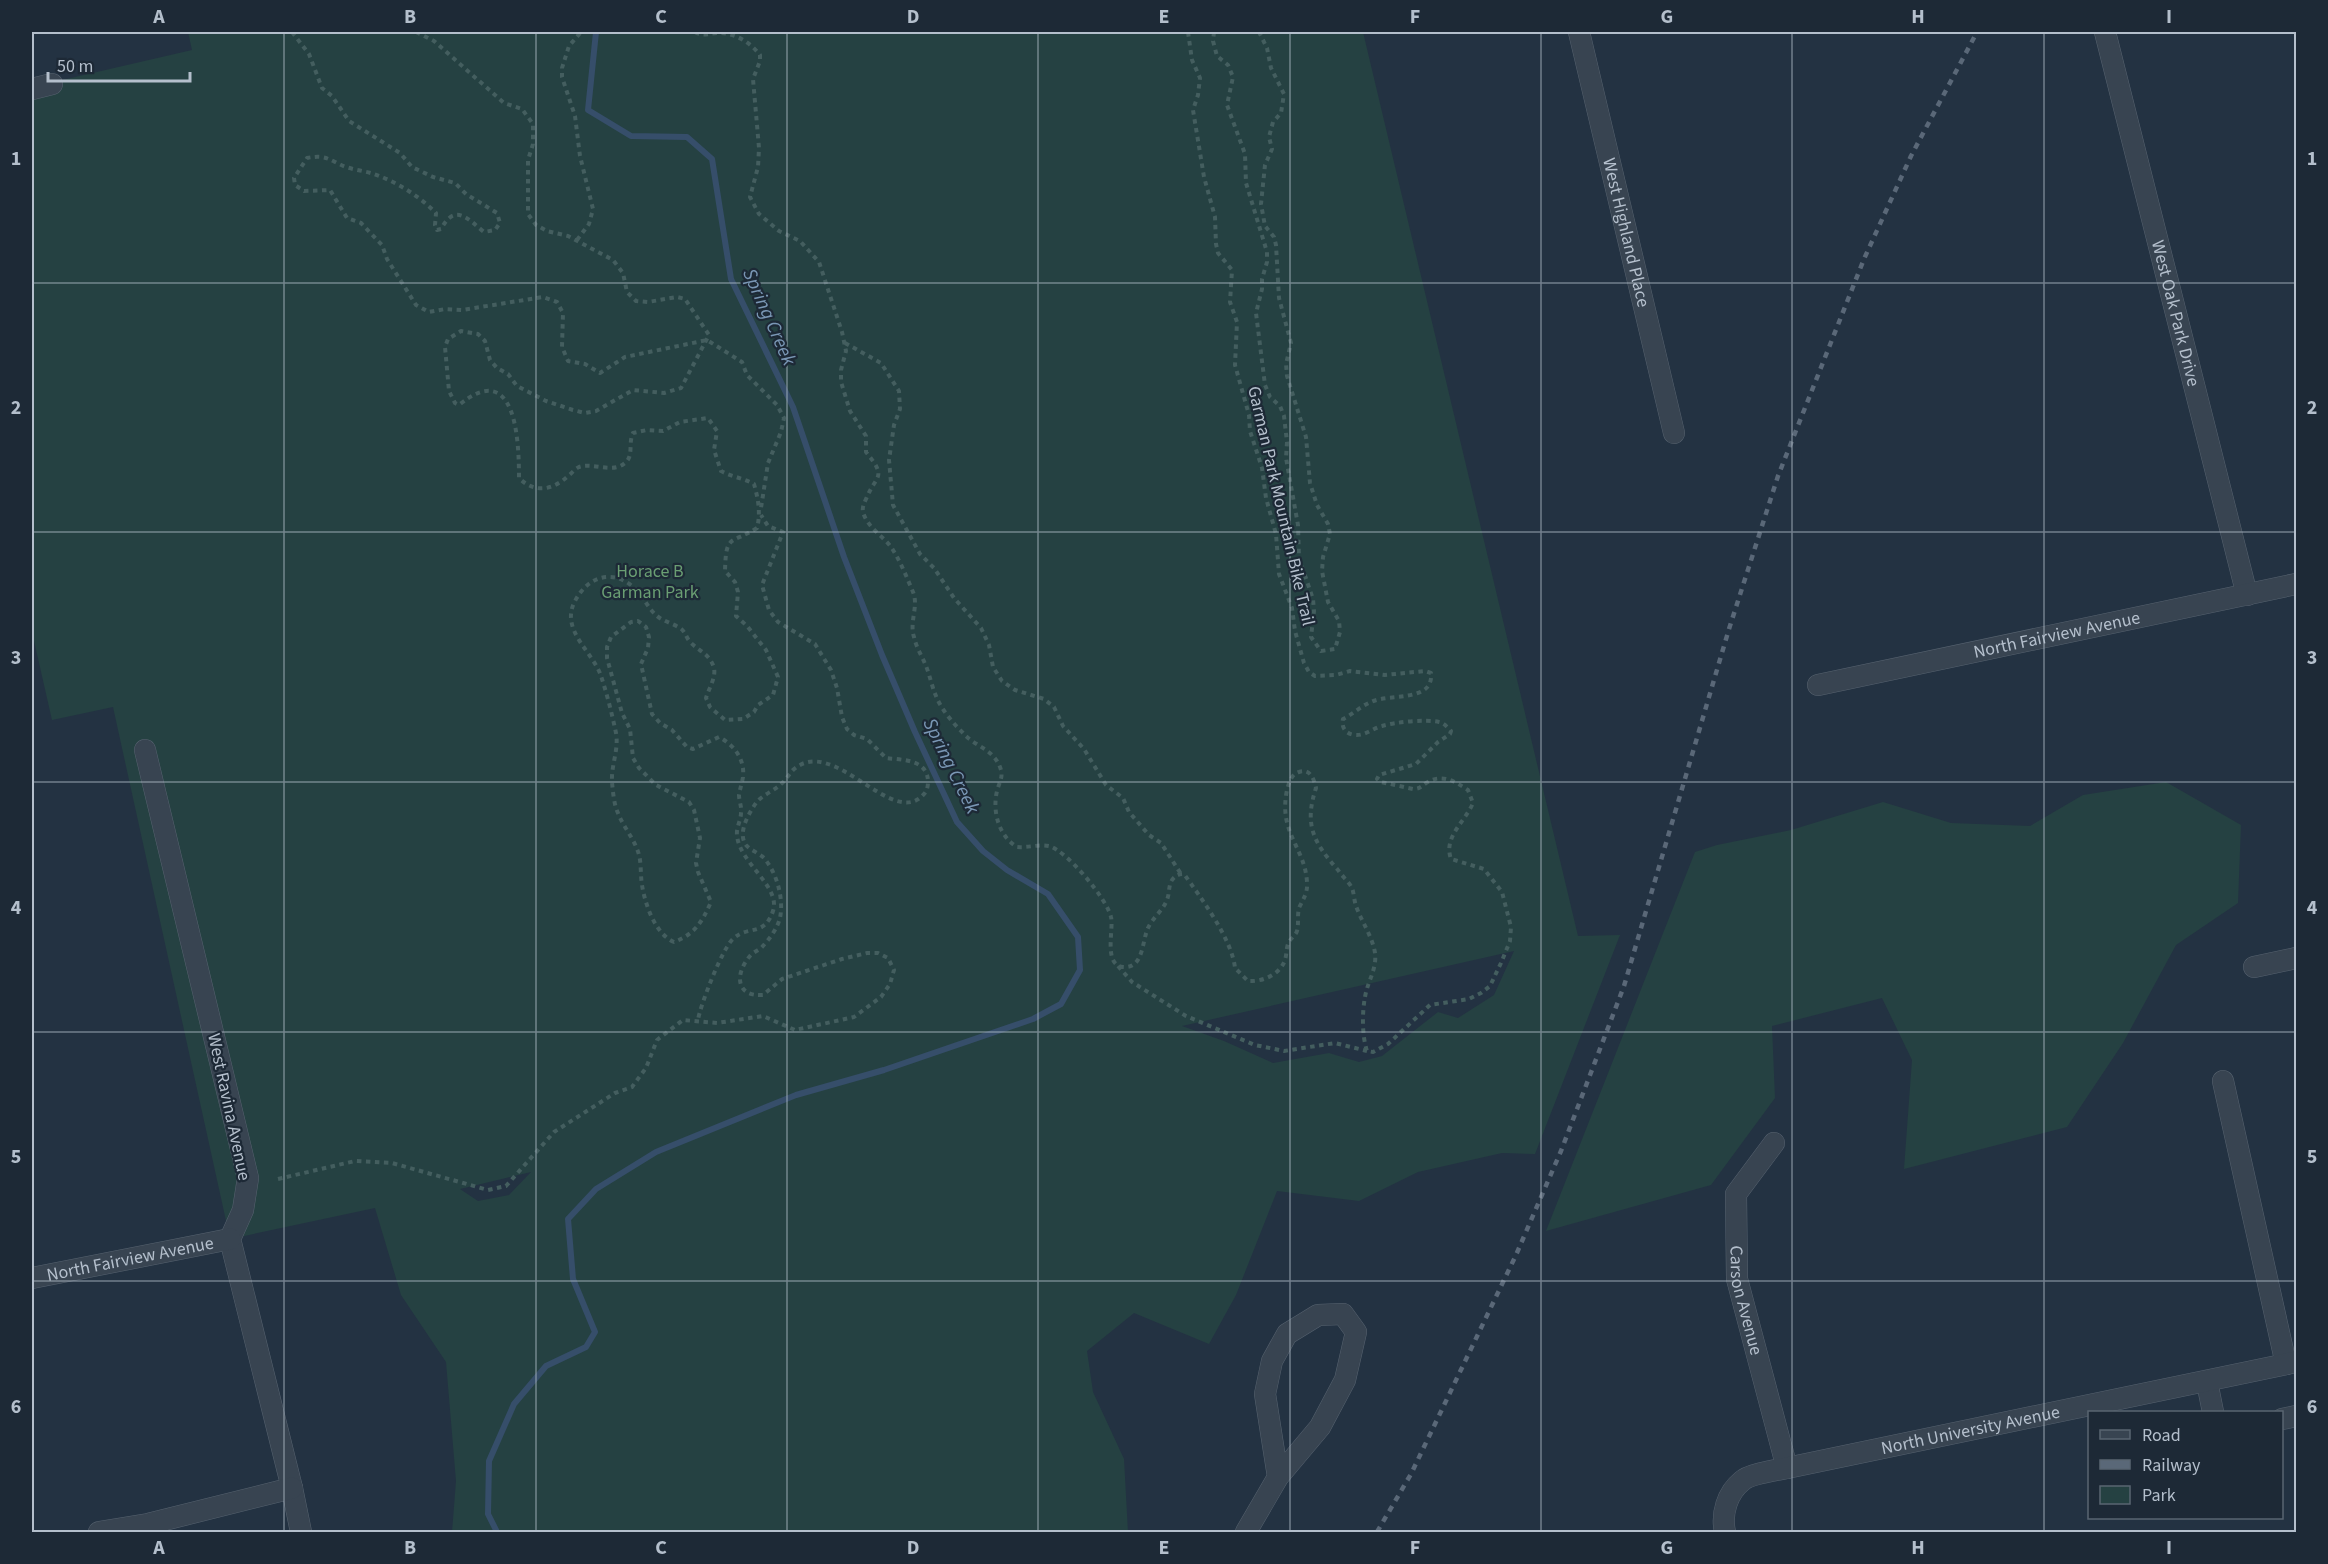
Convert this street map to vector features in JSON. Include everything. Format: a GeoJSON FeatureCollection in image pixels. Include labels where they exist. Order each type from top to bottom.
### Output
{"type":"FeatureCollection","features":[{"type":"Feature","properties":{"kind":"street","name":"West Highland Place"},"geometry":{"type":"LineString","coordinates":[[1579,32],[1674,433]]}},
{"type":"Feature","properties":{"kind":"street","name":"West Oak Park Drive"},"geometry":{"type":"LineString","coordinates":[[2105,32],[2247,595]]}},
{"type":"Feature","properties":{"kind":"street"},"geometry":{"type":"LineString","coordinates":[[32,89],[52,84]]}},
{"type":"Feature","properties":{"kind":"street","name":"North Fairview Avenue"},"geometry":{"type":"LineString","coordinates":[[1818,685],[2296,584]]}},
{"type":"Feature","properties":{"kind":"street","name":"West Ravina Avenue"},"geometry":{"type":"LineString","coordinates":[[146,750],[248,1178],[243,1210],[230,1239]]}},
{"type":"Feature","properties":{"kind":"street"},"geometry":{"type":"LineString","coordinates":[[2254,967],[2296,958]]}},
{"type":"Feature","properties":{"kind":"street"},"geometry":{"type":"LineString","coordinates":[[2223,1081],[2291,1363]]}},
{"type":"Feature","properties":{"kind":"street","name":"Carson Avenue"},"geometry":{"type":"LineString","coordinates":[[1774,1143],[1736,1194],[1737,1279],[1787,1468]]}},
{"type":"Feature","properties":{"kind":"street","name":"North Fairview Avenue"},"geometry":{"type":"LineString","coordinates":[[32,1278],[230,1239]]}},
{"type":"Feature","properties":{"kind":"street"},"geometry":{"type":"LineString","coordinates":[[230,1239],[292,1488],[301,1533]]}},
{"type":"Feature","properties":{"kind":"street"},"geometry":{"type":"LineString","coordinates":[[1246,1533],[1278,1477],[1320,1427],[1345,1380],[1356,1332],[1343,1314],[1318,1315],[1287,1334],[1272,1361],[1265,1394],[1278,1477]]}},
{"type":"Feature","properties":{"kind":"street","name":"North University Avenue"},"geometry":{"type":"LineString","coordinates":[[1725,1533],[1726,1501],[1743,1479],[2291,1363]]}},
{"type":"Feature","properties":{"kind":"street"},"geometry":{"type":"LineString","coordinates":[[2207,1382],[2213,1411]]}},
{"type":"Feature","properties":{"kind":"street"},"geometry":{"type":"LineString","coordinates":[[99,1533],[148,1524],[292,1488]]}},
{"type":"Feature","properties":{"kind":"path"},"geometry":{"type":"LineString","coordinates":[[278,1179],[355,1161],[392,1163],[488,1190],[506,1186],[554,1132],[615,1093],[632,1087],[646,1068],[657,1040],[683,1020],[717,1023],[763,1016],[795,1030],[854,1017],[881,997],[890,984],[894,970],[888,958],[878,953],[867,953],[842,959],[782,979],[763,995],[746,993],[740,987],[739,980],[750,956],[769,939],[778,924],[783,906],[771,870],[764,858],[745,844],[742,836],[745,824],[758,801],[783,783],[801,764],[813,761],[829,764],[859,778],[888,798],[901,802],[914,801],[923,795],[928,786],[928,776],[919,764],[886,758],[867,739],[854,735],[847,729],[842,717],[837,688],[823,655],[815,644],[778,622],[764,599],[762,585],[783,532],[768,526],[761,518],[761,505],[768,463],[781,432],[784,418],[777,405],[747,375],[742,362],[707,340],[625,357],[600,373],[586,364],[568,361],[562,347],[563,313],[557,302],[543,297],[462,310],[445,309],[429,312],[416,305],[390,265],[382,244],[360,223],[347,218],[330,190],[304,191],[295,185],[294,178],[307,158],[318,156],[330,158],[343,166],[374,174],[413,193],[436,213],[437,230],[441,229],[447,219],[454,214],[461,215],[484,232],[495,230],[500,223],[497,213],[466,194],[455,183],[433,177],[412,167],[400,153],[349,121],[332,96],[322,88],[309,54],[292,32]]}},
{"type":"Feature","properties":{"kind":"path"},"geometry":{"type":"LineString","coordinates":[[416,32],[434,41],[464,70],[504,103],[522,109],[533,124],[533,144],[528,160],[528,214],[536,225],[546,231],[577,240],[613,260],[622,273],[627,291],[636,301],[648,302],[677,297],[685,299],[709,335],[681,388],[664,393],[633,390],[596,411],[585,413],[551,403],[518,386],[508,374],[497,368],[490,360],[485,341],[478,334],[461,331],[448,339],[445,347],[447,381],[455,404],[459,405],[474,394],[486,390],[498,392],[506,400],[519,445],[519,478],[535,488],[549,488],[557,485],[577,468],[589,465],[618,467],[626,463],[631,452],[630,439],[633,433],[663,430],[680,422],[708,418],[717,431],[714,450],[721,471],[754,484],[758,497],[757,528],[740,534],[725,549],[725,572],[735,582],[738,592],[736,616],[766,650],[778,677],[774,695],[758,705],[754,712],[743,719],[725,720],[710,707],[706,698],[715,670],[711,660],[691,642],[682,629],[657,616],[638,592],[617,579],[606,576],[592,581],[573,605],[570,620],[574,633],[593,658],[601,675],[616,734],[617,746],[612,780],[616,811],[638,850],[646,900],[655,923],[665,939],[674,942],[687,937],[698,928],[711,902],[696,863],[700,838],[689,802],[656,785],[639,768],[633,758],[630,729],[622,713],[607,658],[607,646],[611,637],[631,622],[638,621],[646,627],[649,637],[648,648],[641,664],[652,714],[660,723],[672,730],[687,747],[693,749],[719,737],[728,742],[742,762],[743,776],[739,797],[741,813],[737,836],[747,860],[769,886],[774,909],[763,927],[754,932],[742,933],[727,946],[700,1007],[698,1020]]}},
{"type":"Feature","properties":{"kind":"path"},"geometry":{"type":"LineString","coordinates":[[577,240],[579,234],[589,224],[593,209],[580,156],[575,116],[565,87],[562,68],[569,46],[581,32]]}},
{"type":"Feature","properties":{"kind":"path"},"geometry":{"type":"LineString","coordinates":[[695,32],[734,36],[748,43],[760,55],[753,79],[759,148],[758,167],[750,197],[759,214],[769,223],[791,238],[800,241],[815,255],[823,272],[846,351],[841,370],[841,382],[850,411],[866,436],[866,452],[874,461],[879,472],[879,477],[869,491],[862,508],[868,524],[894,553],[914,593],[916,603],[913,616],[913,636],[936,697],[961,731],[970,740],[982,745],[996,759],[1001,770],[1002,778],[997,792],[996,805],[1003,835],[1017,848],[1047,846],[1058,850],[1087,877],[1111,916],[1110,946],[1117,965],[1132,982],[1186,1016],[1255,1045],[1284,1051],[1335,1043],[1367,1051],[1364,1036],[1365,996],[1376,967],[1375,951],[1356,908],[1352,888],[1313,835],[1309,822],[1310,806],[1316,788],[1311,775],[1305,771],[1292,775],[1284,807],[1308,885],[1306,897],[1299,909],[1298,931],[1288,943],[1285,961],[1274,973],[1258,981],[1248,981],[1240,976],[1235,968],[1228,943],[1198,893],[1181,874],[1161,843],[1149,835],[1129,812],[1123,798],[1106,785],[1084,749],[1063,726],[1054,707],[1044,699],[1015,690],[1002,681],[993,667],[989,645],[981,628],[954,598],[934,568],[921,554],[893,504],[889,460],[894,425],[900,409],[899,391],[881,363],[844,343]]}},
{"type":"Feature","properties":{"kind":"path","name":"Garman Park Mountain Bike Trail"},"geometry":{"type":"LineString","coordinates":[[1188,32],[1192,60],[1200,78],[1193,110],[1204,177],[1215,217],[1216,244],[1218,253],[1232,270],[1230,302],[1235,312],[1238,336],[1235,365],[1276,534],[1279,574],[1292,608],[1295,632],[1304,663],[1309,672],[1315,676],[1336,675],[1350,671],[1384,675],[1425,671],[1431,673],[1430,682],[1421,693],[1383,697],[1370,702],[1343,719],[1343,727],[1347,733],[1356,735],[1392,723],[1440,722],[1446,725],[1450,734],[1438,742],[1422,759],[1406,767],[1379,774],[1377,779],[1381,782],[1418,789],[1439,778],[1445,778],[1468,790],[1473,803],[1448,843],[1451,859],[1484,869],[1502,892],[1508,909],[1510,941],[1490,986],[1469,999],[1430,1005],[1388,1044],[1374,1052],[1367,1051]]}},
{"type":"Feature","properties":{"kind":"path","name":"Garman Park Mountain Bike Trail"},"geometry":{"type":"LineString","coordinates":[[1214,32],[1213,41],[1217,56],[1227,65],[1233,77],[1227,105],[1245,154],[1246,183],[1266,252],[1267,262],[1261,281],[1256,313],[1265,384],[1270,397],[1280,406],[1284,416],[1286,458],[1298,525],[1299,558],[1313,599],[1311,637],[1321,651],[1328,651],[1335,649],[1340,632],[1339,621],[1328,602],[1322,571],[1323,557],[1330,534],[1310,483],[1306,437],[1287,376],[1291,343],[1279,289],[1276,245],[1274,237],[1265,226],[1260,204],[1265,165],[1272,148],[1269,137],[1274,122],[1281,113],[1284,94],[1271,68],[1267,48],[1259,32]]}},
{"type":"Feature","properties":{"kind":"path"},"geometry":{"type":"LineString","coordinates":[[1117,965],[1129,966],[1140,957],[1148,927],[1167,901],[1171,882],[1181,874]]}},
{"type":"Feature","properties":{"kind":"green space","name":"Horace B Garman Park"},"geometry":{"type":"Polygon","coordinates":[[[188,32],[1363,32],[1578,936],[1620,935],[1535,1154],[1502,1153],[1418,1172],[1359,1201],[1277,1191],[1236,1295],[1209,1344],[1134,1313],[1087,1351],[1093,1392],[1124,1459],[1128,1532],[452,1532],[456,1481],[446,1362],[401,1295],[375,1208],[230,1239],[113,707],[52,720],[32,632],[32,87],[192,50],[188,32]],[[1514,951],[1182,1026],[1224,1041],[1273,1063],[1329,1053],[1359,1062],[1382,1056],[1438,1012],[1458,1018],[1494,995],[1514,951]],[[531,1172],[460,1189],[478,1201],[509,1195],[531,1172]]]}},
{"type":"Feature","properties":{"kind":"green space"},"geometry":{"type":"Polygon","coordinates":[[[2166,782],[2241,825],[2238,903],[2176,945],[2123,1043],[2067,1127],[1904,1169],[1912,1060],[1882,998],[1772,1026],[1775,1098],[1711,1185],[1546,1231],[1695,852],[1717,845],[1791,830],[1883,802],[1951,823],[2030,826],[2083,795],[2166,782]]]}},
{"type":"Feature","properties":{"kind":"waterway","name":"Spring Creek"},"geometry":{"type":"LineString","coordinates":[[497,1532],[488,1514],[489,1461],[514,1404],[546,1366],[586,1347],[595,1332],[573,1279],[568,1219],[596,1189],[656,1152],[796,1095],[884,1070],[1033,1019],[1061,1004],[1080,970],[1078,937],[1048,894],[1007,870],[983,851],[957,822],[915,732],[844,557],[793,407],[731,279],[712,159],[687,137],[631,136],[588,110],[596,32]]}},
{"type":"Feature","properties":{"kind":"railway"},"geometry":{"type":"LineString","coordinates":[[1377,1532],[1411,1474],[1516,1255],[1561,1151],[1624,986],[1729,629],[1778,476],[1864,259],[1911,156],[1977,32]]}}]}
